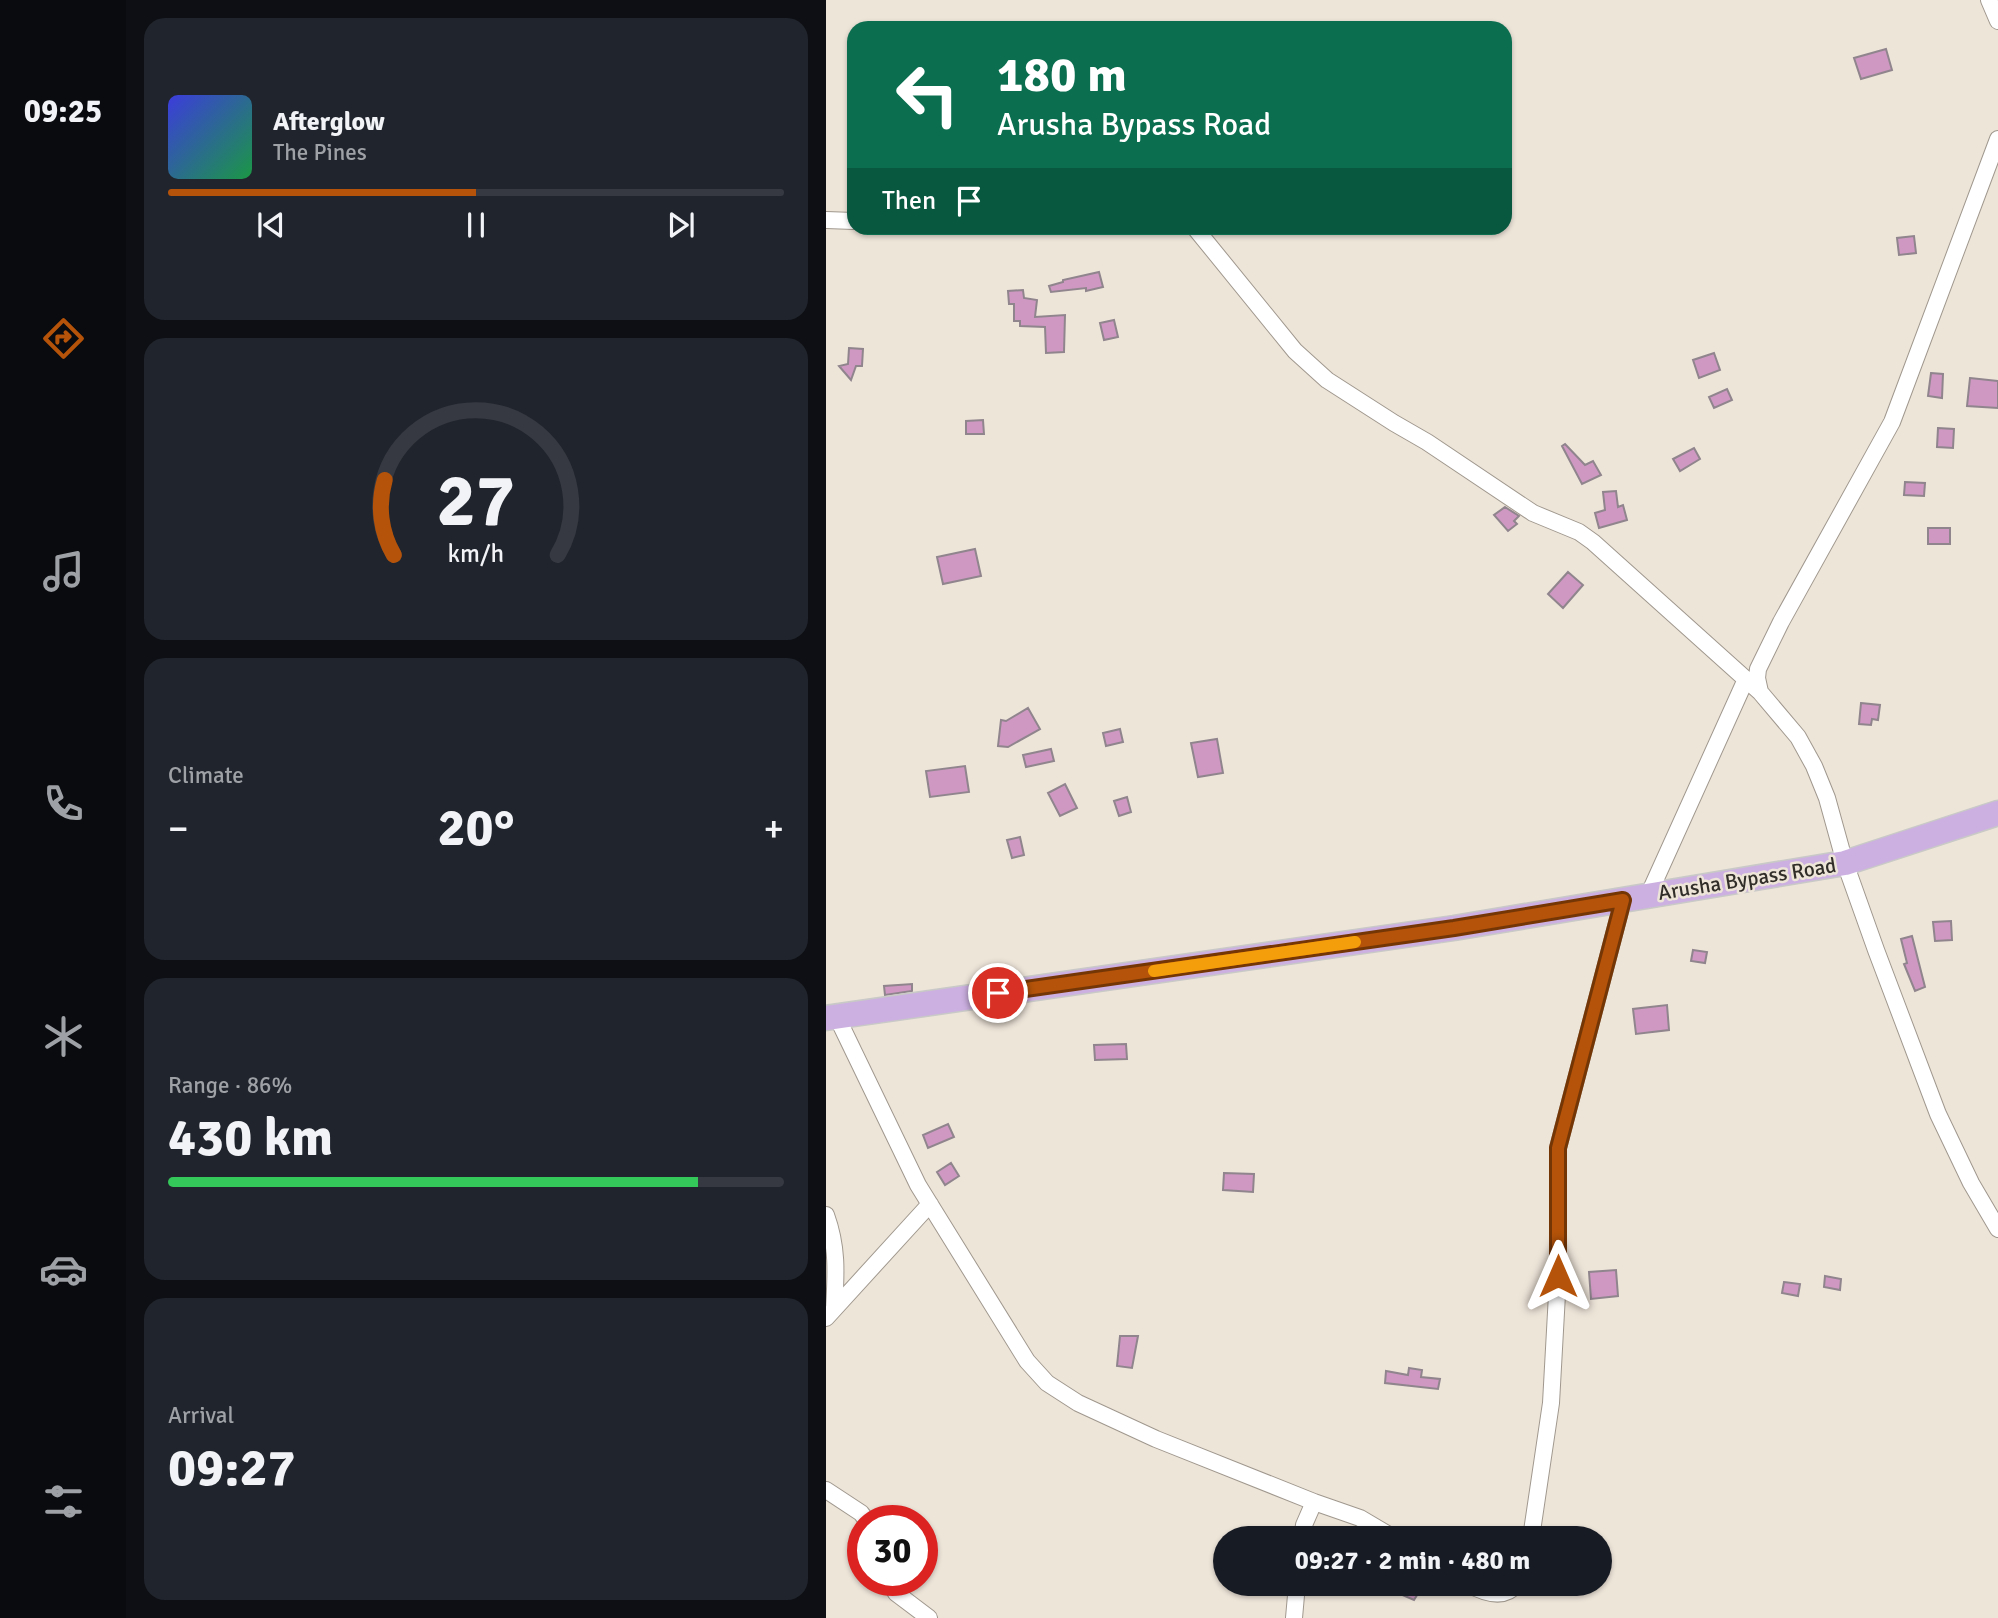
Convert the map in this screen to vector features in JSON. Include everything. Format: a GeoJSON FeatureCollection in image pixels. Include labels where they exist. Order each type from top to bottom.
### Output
{"type":"FeatureCollection","features":[{"type":"Feature","properties":{"kind":"main road","name":"Arusha Bypass Road"},"geometry":{"type":"LineString","coordinates":[[831,1017],[1454,928],[1845,863],[1998,813]]}},
{"type":"Feature","properties":{"kind":"street"},"geometry":{"type":"LineString","coordinates":[[1989,0],[1998,21]]}},
{"type":"Feature","properties":{"kind":"street"},"geometry":{"type":"LineString","coordinates":[[1760,692],[1758,669],[1767,650],[1892,422],[1998,139]]}},
{"type":"Feature","properties":{"kind":"street"},"geometry":{"type":"LineString","coordinates":[[826,220],[847,221]]}},
{"type":"Feature","properties":{"kind":"street"},"geometry":{"type":"LineString","coordinates":[[1201,235],[1295,351],[1327,380],[1427,442],[1533,513],[1579,532],[1652,592],[1760,692],[1798,737],[1827,798],[1845,863],[1938,1114],[1970,1183],[1998,1228]]}},
{"type":"Feature","properties":{"kind":"street"},"geometry":{"type":"LineString","coordinates":[[1648,896],[1746,679]]}},
{"type":"Feature","properties":{"kind":"street"},"geometry":{"type":"LineString","coordinates":[[1533,1526],[1551,1403],[1558,1276],[1558,1148],[1623,900]]}},
{"type":"Feature","properties":{"kind":"street"},"geometry":{"type":"LineString","coordinates":[[831,1017],[918,1185],[1027,1360],[1047,1383],[1077,1403],[1156,1439],[1360,1518],[1374,1526]]}},
{"type":"Feature","properties":{"kind":"street"},"geometry":{"type":"LineString","coordinates":[[830,1313],[930,1204]]}},
{"type":"Feature","properties":{"kind":"street"},"geometry":{"type":"LineString","coordinates":[[826,1214],[833,1234],[837,1260],[830,1313]]}},
{"type":"Feature","properties":{"kind":"street"},"geometry":{"type":"LineString","coordinates":[[826,1490],[849,1505]]}},
{"type":"Feature","properties":{"kind":"street"},"geometry":{"type":"LineString","coordinates":[[1304,1526],[1314,1502]]}},
{"type":"Feature","properties":{"kind":"street"},"geometry":{"type":"LineString","coordinates":[[900,1596],[929,1618]]}},
{"type":"Feature","properties":{"kind":"street"},"geometry":{"type":"LineString","coordinates":[[1294,1618],[1296,1596]]}},
{"type":"Feature","properties":{"kind":"building"},"geometry":{"type":"Polygon","coordinates":[[[1886,49],[1892,70],[1861,79],[1854,58],[1886,49]]]}},
{"type":"Feature","properties":{"kind":"building"},"geometry":{"type":"Polygon","coordinates":[[[1914,236],[1916,253],[1899,255],[1897,238],[1914,236]]]}},
{"type":"Feature","properties":{"kind":"building"},"geometry":{"type":"Polygon","coordinates":[[[1099,272],[1103,287],[1086,291],[1086,288],[1051,292],[1049,286],[1063,280],[1099,272]]]}},
{"type":"Feature","properties":{"kind":"building"},"geometry":{"type":"Polygon","coordinates":[[[1023,290],[1024,298],[1037,300],[1035,317],[1065,315],[1064,352],[1046,353],[1045,327],[1020,326],[1020,321],[1014,321],[1014,304],[1009,304],[1008,291],[1023,290]]]}},
{"type":"Feature","properties":{"kind":"building"},"geometry":{"type":"Polygon","coordinates":[[[1114,320],[1118,337],[1104,340],[1100,323],[1114,320]]]}},
{"type":"Feature","properties":{"kind":"building"},"geometry":{"type":"Polygon","coordinates":[[[849,348],[863,349],[862,366],[856,366],[851,380],[839,366],[848,364],[849,348]]]}},
{"type":"Feature","properties":{"kind":"building"},"geometry":{"type":"Polygon","coordinates":[[[1714,353],[1720,370],[1699,378],[1693,360],[1714,353]]]}},
{"type":"Feature","properties":{"kind":"building"},"geometry":{"type":"Polygon","coordinates":[[[1931,373],[1943,374],[1942,398],[1928,396],[1931,373]]]}},
{"type":"Feature","properties":{"kind":"building"},"geometry":{"type":"Polygon","coordinates":[[[1970,378],[1998,381],[1998,408],[1967,406],[1970,378]]]}},
{"type":"Feature","properties":{"kind":"building"},"geometry":{"type":"Polygon","coordinates":[[[1727,389],[1732,400],[1714,408],[1709,397],[1727,389]]]}},
{"type":"Feature","properties":{"kind":"building"},"geometry":{"type":"Polygon","coordinates":[[[983,420],[984,434],[966,434],[966,421],[983,420]]]}},
{"type":"Feature","properties":{"kind":"building"},"geometry":{"type":"Polygon","coordinates":[[[1938,428],[1954,429],[1953,448],[1937,447],[1938,428]]]}},
{"type":"Feature","properties":{"kind":"building"},"geometry":{"type":"Polygon","coordinates":[[[1565,444],[1585,465],[1593,461],[1601,475],[1582,484],[1562,446],[1565,444]]]}},
{"type":"Feature","properties":{"kind":"building"},"geometry":{"type":"Polygon","coordinates":[[[1694,448],[1700,459],[1680,471],[1673,459],[1694,448]]]}},
{"type":"Feature","properties":{"kind":"building"},"geometry":{"type":"Polygon","coordinates":[[[1905,482],[1925,483],[1924,496],[1904,495],[1905,482]]]}},
{"type":"Feature","properties":{"kind":"building"},"geometry":{"type":"Polygon","coordinates":[[[1616,491],[1618,507],[1623,505],[1627,520],[1599,528],[1595,513],[1605,510],[1603,492],[1616,491]]]}},
{"type":"Feature","properties":{"kind":"building"},"geometry":{"type":"Polygon","coordinates":[[[1505,507],[1519,516],[1514,521],[1517,524],[1508,531],[1494,515],[1505,507]]]}},
{"type":"Feature","properties":{"kind":"building"},"geometry":{"type":"Polygon","coordinates":[[[1928,528],[1950,528],[1950,544],[1928,544],[1928,528]]]}},
{"type":"Feature","properties":{"kind":"building"},"geometry":{"type":"Polygon","coordinates":[[[975,549],[981,576],[943,584],[937,557],[975,549]]]}},
{"type":"Feature","properties":{"kind":"building"},"geometry":{"type":"Polygon","coordinates":[[[1568,572],[1583,585],[1563,608],[1548,594],[1568,572]]]}},
{"type":"Feature","properties":{"kind":"building"},"geometry":{"type":"Polygon","coordinates":[[[1861,703],[1880,705],[1878,720],[1872,719],[1871,725],[1859,724],[1861,703]]]}},
{"type":"Feature","properties":{"kind":"building"},"geometry":{"type":"Polygon","coordinates":[[[1028,708],[1040,729],[1008,747],[998,746],[1001,720],[1006,721],[1028,708]]]}},
{"type":"Feature","properties":{"kind":"building"},"geometry":{"type":"Polygon","coordinates":[[[1120,729],[1123,742],[1106,746],[1103,733],[1120,729]]]}},
{"type":"Feature","properties":{"kind":"building"},"geometry":{"type":"Polygon","coordinates":[[[1217,739],[1223,773],[1198,777],[1191,743],[1217,739]]]}},
{"type":"Feature","properties":{"kind":"building"},"geometry":{"type":"Polygon","coordinates":[[[1051,749],[1054,761],[1026,767],[1023,755],[1051,749]]]}},
{"type":"Feature","properties":{"kind":"building"},"geometry":{"type":"Polygon","coordinates":[[[965,766],[969,792],[930,797],[926,771],[965,766]]]}},
{"type":"Feature","properties":{"kind":"building"},"geometry":{"type":"Polygon","coordinates":[[[1065,784],[1077,808],[1060,816],[1048,793],[1065,784]]]}},
{"type":"Feature","properties":{"kind":"building"},"geometry":{"type":"Polygon","coordinates":[[[1127,797],[1131,812],[1119,816],[1114,801],[1127,797]]]}},
{"type":"Feature","properties":{"kind":"building"},"geometry":{"type":"Polygon","coordinates":[[[1020,837],[1024,855],[1012,858],[1007,840],[1020,837]]]}},
{"type":"Feature","properties":{"kind":"building"},"geometry":{"type":"Polygon","coordinates":[[[1951,921],[1952,940],[1935,941],[1933,922],[1951,921]]]}},
{"type":"Feature","properties":{"kind":"building"},"geometry":{"type":"Polygon","coordinates":[[[1912,936],[1925,987],[1915,991],[1904,964],[1907,963],[1901,939],[1912,936]]]}},
{"type":"Feature","properties":{"kind":"building"},"geometry":{"type":"Polygon","coordinates":[[[1693,950],[1707,952],[1705,963],[1691,961],[1693,950]]]}},
{"type":"Feature","properties":{"kind":"building"},"geometry":{"type":"Polygon","coordinates":[[[912,984],[912,991],[885,995],[884,986],[912,984]]]}},
{"type":"Feature","properties":{"kind":"building"},"geometry":{"type":"Polygon","coordinates":[[[1667,1005],[1669,1030],[1636,1034],[1633,1009],[1667,1005]]]}},
{"type":"Feature","properties":{"kind":"building"},"geometry":{"type":"Polygon","coordinates":[[[1126,1044],[1127,1059],[1095,1060],[1094,1045],[1126,1044]]]}},
{"type":"Feature","properties":{"kind":"building"},"geometry":{"type":"Polygon","coordinates":[[[948,1124],[954,1137],[928,1148],[923,1135],[948,1124]]]}},
{"type":"Feature","properties":{"kind":"building"},"geometry":{"type":"Polygon","coordinates":[[[951,1163],[959,1176],[945,1185],[937,1172],[951,1163]]]}},
{"type":"Feature","properties":{"kind":"building"},"geometry":{"type":"Polygon","coordinates":[[[1224,1173],[1254,1174],[1253,1192],[1223,1190],[1224,1173]]]}},
{"type":"Feature","properties":{"kind":"building"},"geometry":{"type":"Polygon","coordinates":[[[1616,1270],[1618,1296],[1591,1299],[1589,1272],[1616,1270]]]}},
{"type":"Feature","properties":{"kind":"building"},"geometry":{"type":"Polygon","coordinates":[[[1825,1276],[1841,1279],[1840,1290],[1824,1287],[1825,1276]]]}},
{"type":"Feature","properties":{"kind":"building"},"geometry":{"type":"Polygon","coordinates":[[[1784,1282],[1800,1284],[1798,1296],[1782,1293],[1784,1282]]]}},
{"type":"Feature","properties":{"kind":"building"},"geometry":{"type":"Polygon","coordinates":[[[1120,1336],[1138,1336],[1132,1368],[1117,1366],[1120,1336]]]}},
{"type":"Feature","properties":{"kind":"building"},"geometry":{"type":"Polygon","coordinates":[[[1409,1368],[1422,1370],[1421,1377],[1440,1379],[1438,1389],[1385,1383],[1386,1371],[1408,1375],[1409,1368]]]}},
{"type":"Feature","properties":{"kind":"slow traffic"},"geometry":{"type":"LineString","coordinates":[[1154,971],[1355,942]]}},
{"type":"Feature","properties":{"kind":"route"},"geometry":{"type":"LineString","coordinates":[[998,993],[1454,928],[1623,900],[1558,1148],[1558,1276]]}}]}
